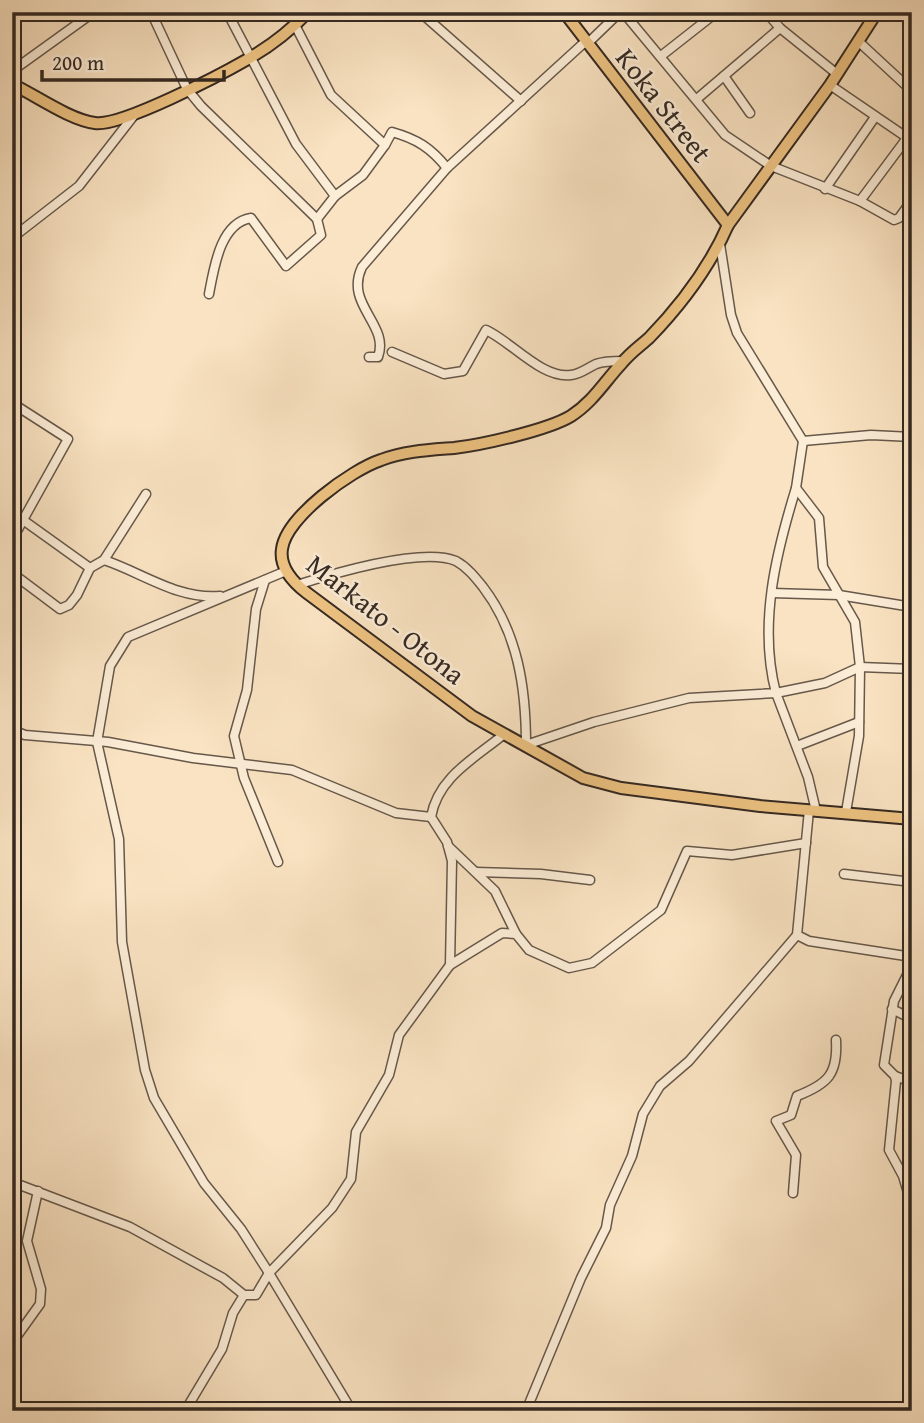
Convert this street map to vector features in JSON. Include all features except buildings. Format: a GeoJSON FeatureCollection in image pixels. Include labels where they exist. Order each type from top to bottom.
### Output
{"type":"FeatureCollection","features":[{"type":"Feature","properties":{"kind":"main road"},"geometry":{"type":"LineString","coordinates":[[12,84],[97,124],[135,114],[249,59],[295,25],[307,12]]}},
{"type":"Feature","properties":{"kind":"main road","name":"Koka Street"},"geometry":{"type":"LineString","coordinates":[[564,12],[728,225]]}},
{"type":"Feature","properties":{"kind":"main road","name":"Markato - Otona"},"geometry":{"type":"LineString","coordinates":[[877,12],[830,85],[728,225],[720,244],[673,312],[623,361],[591,401],[570,417],[456,448],[419,449],[379,460],[317,500],[287,532],[281,551],[286,571],[297,585],[472,716],[583,778],[621,788],[813,811],[912,819]]}},
{"type":"Feature","properties":{"kind":"street"},"geometry":{"type":"LineString","coordinates":[[12,19],[20,12]]}},
{"type":"Feature","properties":{"kind":"street"},"geometry":{"type":"LineString","coordinates":[[12,71],[94,12]]}},
{"type":"Feature","properties":{"kind":"street"},"geometry":{"type":"LineString","coordinates":[[151,12],[187,89],[201,106],[317,219],[321,234],[285,266],[251,218],[244,219],[225,238],[209,294]]}},
{"type":"Feature","properties":{"kind":"street"},"geometry":{"type":"LineString","coordinates":[[227,12],[249,59],[296,144],[335,197]]}},
{"type":"Feature","properties":{"kind":"street"},"geometry":{"type":"LineString","coordinates":[[420,12],[521,101]]}},
{"type":"Feature","properties":{"kind":"street"},"geometry":{"type":"LineString","coordinates":[[369,356],[378,356],[382,347],[360,300],[356,286],[359,274],[447,168],[619,13],[624,12],[698,98],[725,135],[771,166],[860,201],[897,220],[912,200]]}},
{"type":"Feature","properties":{"kind":"street"},"geometry":{"type":"LineString","coordinates":[[662,57],[717,12]]}},
{"type":"Feature","properties":{"kind":"street"},"geometry":{"type":"LineString","coordinates":[[766,12],[780,29],[837,74]]}},
{"type":"Feature","properties":{"kind":"street"},"geometry":{"type":"LineString","coordinates":[[295,25],[331,95],[385,145]]}},
{"type":"Feature","properties":{"kind":"street"},"geometry":{"type":"LineString","coordinates":[[698,98],[780,29]]}},
{"type":"Feature","properties":{"kind":"street"},"geometry":{"type":"LineString","coordinates":[[858,41],[912,90]]}},
{"type":"Feature","properties":{"kind":"street"},"geometry":{"type":"LineString","coordinates":[[724,76],[750,113]]}},
{"type":"Feature","properties":{"kind":"street"},"geometry":{"type":"LineString","coordinates":[[830,85],[909,140],[860,201]]}},
{"type":"Feature","properties":{"kind":"street"},"geometry":{"type":"LineString","coordinates":[[12,238],[79,186],[135,114]]}},
{"type":"Feature","properties":{"kind":"street"},"geometry":{"type":"LineString","coordinates":[[825,189],[875,117]]}},
{"type":"Feature","properties":{"kind":"street"},"geometry":{"type":"LineString","coordinates":[[317,219],[335,197],[363,175],[392,132],[423,143],[447,168]]}},
{"type":"Feature","properties":{"kind":"street"},"geometry":{"type":"LineString","coordinates":[[526,1411],[581,1278],[606,1228],[610,1205],[632,1156],[643,1114],[660,1086],[689,1061],[797,935],[806,843],[813,811],[797,746],[776,693],[768,664],[772,593],[780,538],[796,488],[803,441],[737,333],[730,315],[720,244]]}},
{"type":"Feature","properties":{"kind":"street"},"geometry":{"type":"LineString","coordinates":[[392,352],[443,374],[463,371],[486,330],[505,339],[545,371],[558,374],[571,376],[596,364],[623,361]]}},
{"type":"Feature","properties":{"kind":"street"},"geometry":{"type":"LineString","coordinates":[[12,346],[15,348],[12,354]]}},
{"type":"Feature","properties":{"kind":"street"},"geometry":{"type":"LineString","coordinates":[[12,403],[68,439],[12,540]]}},
{"type":"Feature","properties":{"kind":"street"},"geometry":{"type":"LineString","coordinates":[[803,441],[871,435],[912,436]]}},
{"type":"Feature","properties":{"kind":"street"},"geometry":{"type":"LineString","coordinates":[[796,488],[819,518],[823,567],[855,622],[860,667],[859,722],[846,812]]}},
{"type":"Feature","properties":{"kind":"street"},"geometry":{"type":"LineString","coordinates":[[12,573],[60,609],[69,605],[90,568],[104,560],[146,494]]}},
{"type":"Feature","properties":{"kind":"street"},"geometry":{"type":"LineString","coordinates":[[23,520],[90,568]]}},
{"type":"Feature","properties":{"kind":"street"},"geometry":{"type":"LineString","coordinates":[[297,585],[348,569],[406,559],[455,561],[472,573],[502,616],[516,651],[526,705],[526,744],[594,722],[689,698],[776,693],[825,684],[860,667],[912,669]]}},
{"type":"Feature","properties":{"kind":"street"},"geometry":{"type":"LineString","coordinates":[[104,560],[192,594],[206,597],[226,595]]}},
{"type":"Feature","properties":{"kind":"street"},"geometry":{"type":"LineString","coordinates":[[286,571],[128,638],[110,666],[97,742],[119,839],[122,942],[145,1070],[155,1098],[204,1183],[241,1228],[352,1411]]}},
{"type":"Feature","properties":{"kind":"street"},"geometry":{"type":"LineString","coordinates":[[265,580],[256,609],[247,669],[247,690],[234,736],[239,762],[278,862]]}},
{"type":"Feature","properties":{"kind":"street"},"geometry":{"type":"LineString","coordinates":[[772,593],[839,595],[912,607]]}},
{"type":"Feature","properties":{"kind":"street"},"geometry":{"type":"LineString","coordinates":[[797,746],[859,722]]}},
{"type":"Feature","properties":{"kind":"street"},"geometry":{"type":"LineString","coordinates":[[12,730],[25,735],[97,742],[292,770],[396,813],[431,817]]}},
{"type":"Feature","properties":{"kind":"street"},"geometry":{"type":"LineString","coordinates":[[503,734],[465,763],[446,783],[433,803],[431,817],[448,846],[495,891],[516,934],[529,950],[569,968],[592,963],[661,910],[687,851],[732,855],[806,843]]}},
{"type":"Feature","properties":{"kind":"street"},"geometry":{"type":"LineString","coordinates":[[448,846],[453,890],[450,965]]}},
{"type":"Feature","properties":{"kind":"street"},"geometry":{"type":"LineString","coordinates":[[476,872],[541,874],[590,880]]}},
{"type":"Feature","properties":{"kind":"street"},"geometry":{"type":"LineString","coordinates":[[844,874],[912,882]]}},
{"type":"Feature","properties":{"kind":"street"},"geometry":{"type":"LineString","coordinates":[[12,1182],[130,1227],[223,1278],[244,1295],[256,1295],[269,1273],[332,1208],[351,1179],[356,1132],[389,1075],[399,1035],[450,965],[502,933],[516,934]]}},
{"type":"Feature","properties":{"kind":"street"},"geometry":{"type":"LineString","coordinates":[[797,935],[809,941],[912,957]]}},
{"type":"Feature","properties":{"kind":"street"},"geometry":{"type":"LineString","coordinates":[[912,965],[892,1009],[884,1065],[895,1076],[912,1082]]}},
{"type":"Feature","properties":{"kind":"street"},"geometry":{"type":"LineString","coordinates":[[892,1009],[912,1019]]}},
{"type":"Feature","properties":{"kind":"street"},"geometry":{"type":"LineString","coordinates":[[793,1193],[796,1155],[776,1121],[791,1115],[797,1096],[823,1085],[837,1060],[836,1040]]}},
{"type":"Feature","properties":{"kind":"street"},"geometry":{"type":"LineString","coordinates":[[895,1076],[889,1150],[906,1185],[912,1261]]}},
{"type":"Feature","properties":{"kind":"street"},"geometry":{"type":"LineString","coordinates":[[12,1343],[40,1304],[41,1289],[27,1241],[37,1191]]}},
{"type":"Feature","properties":{"kind":"street"},"geometry":{"type":"LineString","coordinates":[[184,1411],[222,1349],[233,1313],[244,1295]]}}]}
